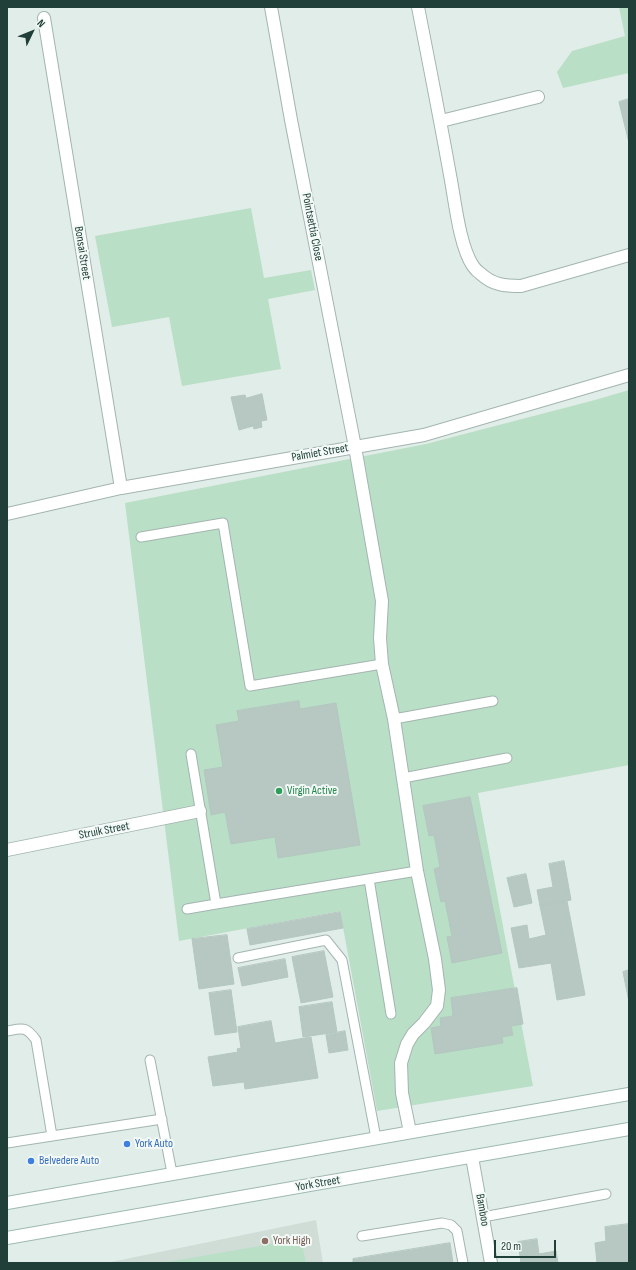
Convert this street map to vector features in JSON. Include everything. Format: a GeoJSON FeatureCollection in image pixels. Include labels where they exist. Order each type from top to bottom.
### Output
{"type":"FeatureCollection","features":[{"type":"Feature","properties":{"kind":"street","name":"Pointsettia Close"},"geometry":{"type":"LineString","coordinates":[[271,7],[291,120],[355,448],[382,602],[380,638],[382,664],[394,719],[417,871],[435,959],[439,990],[437,1006],[413,1034],[407,1044],[401,1063],[402,1093],[410,1132]]}},
{"type":"Feature","properties":{"kind":"street"},"geometry":{"type":"LineString","coordinates":[[418,7],[462,236],[473,268],[486,279],[494,283],[503,286],[521,286],[629,255]]}},
{"type":"Feature","properties":{"kind":"street","name":"Bonsai Street"},"geometry":{"type":"LineString","coordinates":[[44,18],[121,488]]}},
{"type":"Feature","properties":{"kind":"street"},"geometry":{"type":"LineString","coordinates":[[441,121],[538,97]]}},
{"type":"Feature","properties":{"kind":"street","name":"Palmiet Street"},"geometry":{"type":"LineString","coordinates":[[7,514],[121,488],[424,435],[629,375]]}},
{"type":"Feature","properties":{"kind":"street","name":"Struik Street"},"geometry":{"type":"LineString","coordinates":[[7,850],[200,811]]}},
{"type":"Feature","properties":{"kind":"street"},"geometry":{"type":"LineString","coordinates":[[7,1203],[629,1094]]}},
{"type":"Feature","properties":{"kind":"street","name":"York Street"},"geometry":{"type":"LineString","coordinates":[[7,1238],[629,1129]]}},
{"type":"Feature","properties":{"kind":"street","name":"Bamboo"},"geometry":{"type":"LineString","coordinates":[[472,1157],[491,1263]]}},
{"type":"Feature","properties":{"kind":"lane"},"geometry":{"type":"LineString","coordinates":[[141,537],[223,523],[250,686],[382,664]]}},
{"type":"Feature","properties":{"kind":"lane"},"geometry":{"type":"LineString","coordinates":[[394,719],[493,701]]}},
{"type":"Feature","properties":{"kind":"lane"},"geometry":{"type":"LineString","coordinates":[[191,754],[216,904]]}},
{"type":"Feature","properties":{"kind":"lane"},"geometry":{"type":"LineString","coordinates":[[403,778],[507,758]]}},
{"type":"Feature","properties":{"kind":"lane"},"geometry":{"type":"LineString","coordinates":[[188,909],[417,871]]}},
{"type":"Feature","properties":{"kind":"lane"},"geometry":{"type":"LineString","coordinates":[[369,879],[391,1014]]}},
{"type":"Feature","properties":{"kind":"lane"},"geometry":{"type":"LineString","coordinates":[[238,958],[326,940],[342,960],[376,1138]]}},
{"type":"Feature","properties":{"kind":"lane"},"geometry":{"type":"LineString","coordinates":[[7,1031],[25,1029],[30,1032],[36,1040],[52,1136]]}},
{"type":"Feature","properties":{"kind":"lane"},"geometry":{"type":"LineString","coordinates":[[150,1060],[172,1173]]}},
{"type":"Feature","properties":{"kind":"lane"},"geometry":{"type":"LineString","coordinates":[[7,1143],[162,1119]]}},
{"type":"Feature","properties":{"kind":"lane"},"geometry":{"type":"LineString","coordinates":[[483,1217],[606,1194]]}},
{"type":"Feature","properties":{"kind":"lane"},"geometry":{"type":"LineString","coordinates":[[362,1236],[442,1223],[451,1225],[456,1231],[463,1263]]}},
{"type":"Feature","properties":{"kind":"shaded area","name":"York High"},"geometry":{"type":"Polygon","coordinates":[[[316,1220],[323,1263],[106,1263],[316,1220]]]}},
{"type":"Feature","properties":{"kind":"green space"},"geometry":{"type":"Polygon","coordinates":[[[619,7],[629,7],[629,73],[563,88],[557,72],[572,51],[625,36],[619,7]]]}},
{"type":"Feature","properties":{"kind":"green space"},"geometry":{"type":"Polygon","coordinates":[[[251,208],[264,278],[311,270],[315,290],[268,299],[281,369],[182,386],[169,317],[112,327],[95,236],[251,208]]]}},
{"type":"Feature","properties":{"kind":"green space"},"geometry":{"type":"Polygon","coordinates":[[[629,390],[629,765],[478,793],[533,1086],[377,1111],[340,911],[179,941],[125,503],[426,444],[629,390]]]}},
{"type":"Feature","properties":{"kind":"green space"},"geometry":{"type":"Polygon","coordinates":[[[301,1239],[306,1263],[161,1263],[301,1239]]]}},
{"type":"Feature","properties":{"kind":"building"},"geometry":{"type":"Polygon","coordinates":[[[629,99],[629,143],[619,102],[629,99]]]}},
{"type":"Feature","properties":{"kind":"building"},"geometry":{"type":"Polygon","coordinates":[[[262,394],[267,420],[261,421],[262,427],[254,429],[253,426],[239,430],[231,397],[245,395],[246,398],[262,394]]]}},
{"type":"Feature","properties":{"kind":"building","name":"Virgin Active"},"geometry":{"type":"Polygon","coordinates":[[[299,701],[300,709],[336,703],[360,845],[278,858],[275,837],[231,844],[225,812],[211,815],[204,770],[223,767],[216,725],[239,721],[237,711],[299,701]]]}},
{"type":"Feature","properties":{"kind":"building"},"geometry":{"type":"Polygon","coordinates":[[[470,797],[502,953],[452,963],[447,937],[452,936],[445,901],[441,902],[434,869],[440,867],[434,835],[429,836],[423,806],[470,797]]]}},
{"type":"Feature","properties":{"kind":"building"},"geometry":{"type":"Polygon","coordinates":[[[564,861],[571,900],[540,906],[537,890],[553,887],[549,864],[564,861]]]}},
{"type":"Feature","properties":{"kind":"building"},"geometry":{"type":"Polygon","coordinates":[[[526,874],[532,903],[514,907],[507,878],[526,874]]]}},
{"type":"Feature","properties":{"kind":"building"},"geometry":{"type":"Polygon","coordinates":[[[567,901],[585,995],[557,1000],[551,963],[519,968],[511,928],[527,925],[529,939],[546,935],[540,906],[567,901]]]}},
{"type":"Feature","properties":{"kind":"building"},"geometry":{"type":"Polygon","coordinates":[[[340,912],[343,928],[250,945],[247,929],[340,912]]]}},
{"type":"Feature","properties":{"kind":"building"},"geometry":{"type":"Polygon","coordinates":[[[227,935],[234,984],[199,989],[192,939],[227,935]]]}},
{"type":"Feature","properties":{"kind":"building"},"geometry":{"type":"Polygon","coordinates":[[[324,951],[333,997],[301,1003],[292,957],[324,951]]]}},
{"type":"Feature","properties":{"kind":"building"},"geometry":{"type":"Polygon","coordinates":[[[285,959],[288,977],[242,986],[238,968],[285,959]]]}},
{"type":"Feature","properties":{"kind":"building"},"geometry":{"type":"Polygon","coordinates":[[[629,970],[629,1002],[623,972],[629,970]]]}},
{"type":"Feature","properties":{"kind":"building"},"geometry":{"type":"Polygon","coordinates":[[[517,988],[523,1024],[511,1026],[513,1035],[502,1037],[503,1043],[435,1054],[431,1028],[441,1026],[440,1018],[453,1016],[451,998],[517,988]]]}},
{"type":"Feature","properties":{"kind":"building"},"geometry":{"type":"Polygon","coordinates":[[[231,990],[237,1032],[215,1035],[209,993],[231,990]]]}},
{"type":"Feature","properties":{"kind":"building"},"geometry":{"type":"Polygon","coordinates":[[[332,1002],[337,1032],[303,1037],[299,1007],[332,1002]]]}},
{"type":"Feature","properties":{"kind":"building"},"geometry":{"type":"Polygon","coordinates":[[[271,1021],[275,1043],[311,1037],[318,1078],[245,1089],[244,1082],[213,1086],[208,1057],[238,1052],[237,1049],[241,1048],[238,1027],[271,1021]]]}},
{"type":"Feature","properties":{"kind":"building"},"geometry":{"type":"Polygon","coordinates":[[[345,1031],[348,1050],[329,1053],[326,1035],[345,1031]]]}},
{"type":"Feature","properties":{"kind":"building"},"geometry":{"type":"Polygon","coordinates":[[[629,1224],[629,1263],[597,1263],[595,1243],[606,1241],[605,1227],[629,1224]]]}},
{"type":"Feature","properties":{"kind":"building"},"geometry":{"type":"Polygon","coordinates":[[[537,1239],[539,1254],[556,1251],[558,1263],[521,1263],[518,1242],[537,1239]]]}},
{"type":"Feature","properties":{"kind":"building"},"geometry":{"type":"Polygon","coordinates":[[[450,1243],[453,1263],[353,1263],[353,1259],[450,1243]]]}},
{"type":"Feature","properties":{"kind":"place","name":"Virgin Active"},"geometry":{"type":"Point","coordinates":[279,791]}},
{"type":"Feature","properties":{"kind":"place","name":"York Auto"},"geometry":{"type":"Point","coordinates":[127,1144]}},
{"type":"Feature","properties":{"kind":"place","name":"Belvedere Auto"},"geometry":{"type":"Point","coordinates":[31,1161]}},
{"type":"Feature","properties":{"kind":"place","name":"York High"},"geometry":{"type":"Point","coordinates":[265,1241]}}]}
